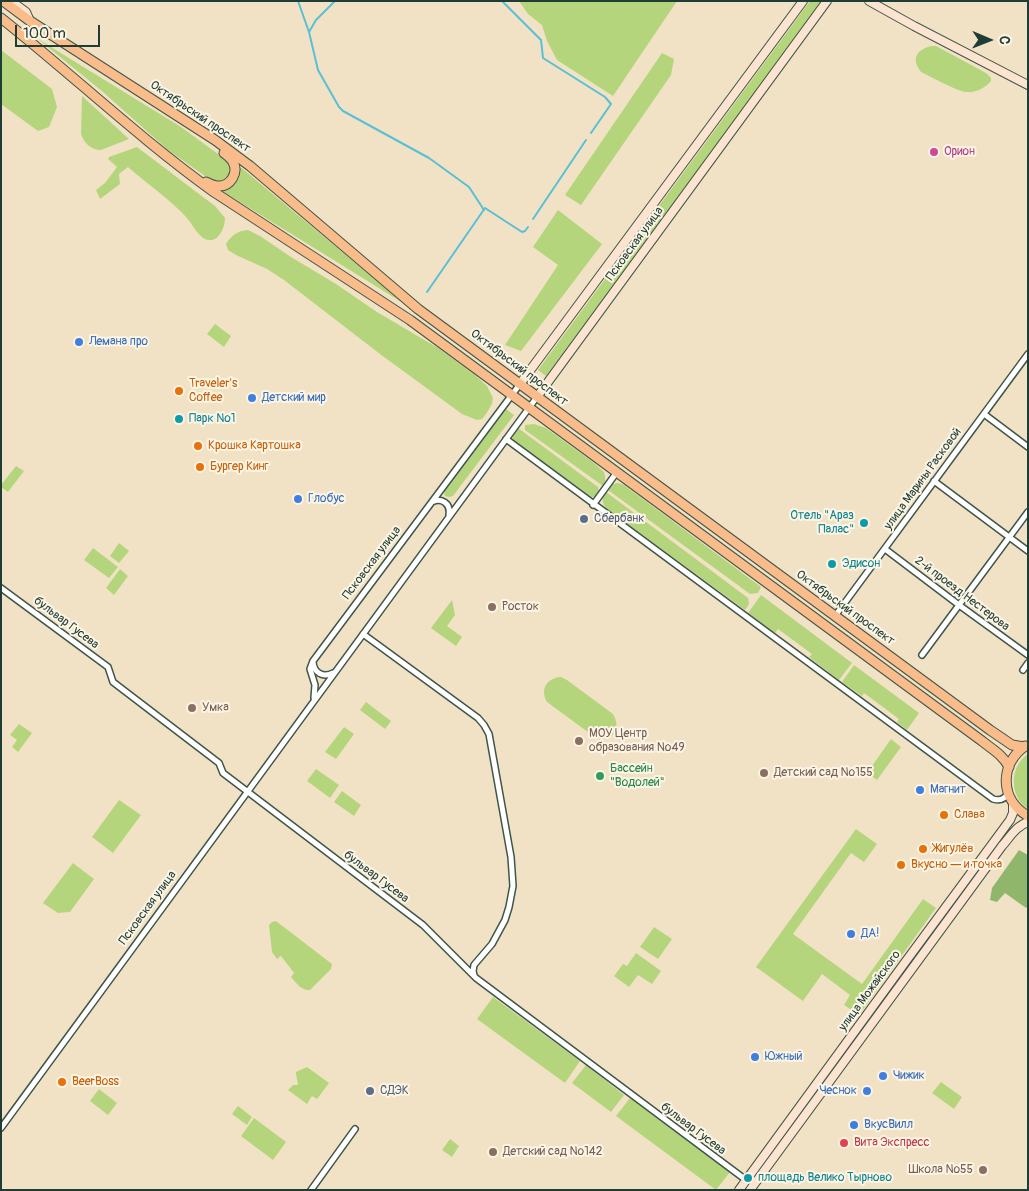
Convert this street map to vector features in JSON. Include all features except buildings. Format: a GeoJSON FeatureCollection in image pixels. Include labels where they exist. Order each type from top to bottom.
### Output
{"type":"FeatureCollection","features":[{"type":"Feature","properties":{"kind":"main road","name":"Октябрьский проспект"},"geometry":{"type":"LineString","coordinates":[[3,1],[30,21],[199,130],[250,166],[418,309],[990,730],[1010,744],[1026,746]]}},
{"type":"Feature","properties":{"kind":"main road"},"geometry":{"type":"LineString","coordinates":[[12,1],[26,12],[30,21]]}},
{"type":"Feature","properties":{"kind":"main road","name":"Псковская улица"},"geometry":{"type":"LineString","coordinates":[[520,384],[803,1]]}},
{"type":"Feature","properties":{"kind":"main road","name":"Псковская улица"},"geometry":{"type":"LineString","coordinates":[[537,397],[827,1]]}},
{"type":"Feature","properties":{"kind":"main road"},"geometry":{"type":"LineString","coordinates":[[869,1],[1028,85]]}},
{"type":"Feature","properties":{"kind":"main road","name":"Октябрьский проспект"},"geometry":{"type":"LineString","coordinates":[[1,18],[188,174],[410,320],[982,741],[1003,757],[1009,767]]}},
{"type":"Feature","properties":{"kind":"main road"},"geometry":{"type":"LineString","coordinates":[[188,174],[212,185],[220,186],[226,185],[234,177],[235,166],[231,159],[199,130]]}},
{"type":"Feature","properties":{"kind":"main road"},"geometry":{"type":"LineString","coordinates":[[1026,746],[1015,756],[1009,767],[1006,779],[1012,803],[1028,816]]}},
{"type":"Feature","properties":{"kind":"main road","name":"улица Можайского"},"geometry":{"type":"LineString","coordinates":[[739,1190],[1009,822],[1013,813],[1012,803]]}},
{"type":"Feature","properties":{"kind":"main road","name":"улица Можайского"},"geometry":{"type":"LineString","coordinates":[[750,1190],[1002,846],[1016,829],[1028,822]]}},
{"type":"Feature","properties":{"kind":"street","name":"улица Марины Расковой"},"geometry":{"type":"LineString","coordinates":[[835,616],[1028,354]]}},
{"type":"Feature","properties":{"kind":"street","name":"Псковская улица"},"geometry":{"type":"LineString","coordinates":[[313,661],[520,384]]}},
{"type":"Feature","properties":{"kind":"street","name":"Псковская улица"},"geometry":{"type":"LineString","coordinates":[[1,1128],[537,397]]}},
{"type":"Feature","properties":{"kind":"street"},"geometry":{"type":"LineString","coordinates":[[984,414],[1028,447]]}},
{"type":"Feature","properties":{"kind":"street"},"geometry":{"type":"LineString","coordinates":[[506,440],[981,790],[998,800],[1004,798],[1008,792]]}},
{"type":"Feature","properties":{"kind":"street"},"geometry":{"type":"LineString","coordinates":[[593,504],[617,472]]}},
{"type":"Feature","properties":{"kind":"street"},"geometry":{"type":"LineString","coordinates":[[934,481],[1028,551]]}},
{"type":"Feature","properties":{"kind":"street"},"geometry":{"type":"LineString","coordinates":[[441,489],[442,496],[447,502],[455,504],[461,500]]}},
{"type":"Feature","properties":{"kind":"street"},"geometry":{"type":"LineString","coordinates":[[431,503],[439,500],[446,503],[450,509],[448,518]]}},
{"type":"Feature","properties":{"kind":"street"},"geometry":{"type":"LineString","coordinates":[[922,655],[1028,512]]}},
{"type":"Feature","properties":{"kind":"street","name":"2-й проезд Нестерова"},"geometry":{"type":"LineString","coordinates":[[885,548],[1028,655]]}},
{"type":"Feature","properties":{"kind":"street","name":"бульвар Гусева"},"geometry":{"type":"LineString","coordinates":[[1,588],[108,667],[113,682],[219,763],[223,773],[423,925],[476,978],[746,1180]]}},
{"type":"Feature","properties":{"kind":"street"},"geometry":{"type":"LineString","coordinates":[[363,634],[478,718],[488,734],[512,863],[513,886],[509,907],[502,927],[492,944],[474,965],[473,970],[476,978]]}},
{"type":"Feature","properties":{"kind":"street"},"geometry":{"type":"LineString","coordinates":[[313,661],[314,668],[319,673],[328,675],[334,673]]}},
{"type":"Feature","properties":{"kind":"street"},"geometry":{"type":"LineString","coordinates":[[313,661],[310,669],[315,685],[313,702]]}},
{"type":"Feature","properties":{"kind":"street"},"geometry":{"type":"LineString","coordinates":[[1023,670],[1028,664]]}},
{"type":"Feature","properties":{"kind":"street"},"geometry":{"type":"LineString","coordinates":[[311,1190],[355,1129]]}},
{"type":"Feature","properties":{"kind":"green space"},"geometry":{"type":"Polygon","coordinates":[[[519,1],[677,1],[613,96],[557,60],[547,41],[542,25],[528,14],[519,1]]]}},
{"type":"Feature","properties":{"kind":"green space"},"geometry":{"type":"Polygon","coordinates":[[[810,1],[823,1],[546,376],[538,370],[810,1]]]}},
{"type":"Feature","properties":{"kind":"green space"},"geometry":{"type":"Polygon","coordinates":[[[38,39],[181,127],[218,154],[229,163],[231,170],[227,180],[220,182],[212,181],[168,150],[103,92],[38,39]]]}},
{"type":"Feature","properties":{"kind":"green space"},"geometry":{"type":"Polygon","coordinates":[[[936,46],[986,73],[991,78],[991,81],[980,90],[966,92],[950,87],[921,72],[916,63],[917,56],[922,50],[936,46]]]}},
{"type":"Feature","properties":{"kind":"green space"},"geometry":{"type":"Polygon","coordinates":[[[1,50],[52,89],[57,107],[49,127],[38,131],[1,104],[1,50]]]}},
{"type":"Feature","properties":{"kind":"green space"},"geometry":{"type":"Polygon","coordinates":[[[662,53],[674,59],[671,75],[581,205],[565,195],[662,53]]]}},
{"type":"Feature","properties":{"kind":"green space"},"geometry":{"type":"Polygon","coordinates":[[[82,96],[129,139],[101,150],[94,149],[88,145],[81,134],[82,96]]]}},
{"type":"Feature","properties":{"kind":"green space"},"geometry":{"type":"Polygon","coordinates":[[[137,147],[215,206],[225,218],[223,229],[219,236],[213,240],[202,237],[180,211],[128,167],[119,174],[120,184],[100,199],[96,190],[105,183],[117,167],[108,159],[109,157],[137,147]]]}},
{"type":"Feature","properties":{"kind":"green space"},"geometry":{"type":"Polygon","coordinates":[[[238,165],[403,303],[222,191],[236,181],[238,165]]]}},
{"type":"Feature","properties":{"kind":"green space"},"geometry":{"type":"Polygon","coordinates":[[[558,210],[602,244],[521,351],[505,345],[558,265],[533,247],[558,210]]]}},
{"type":"Feature","properties":{"kind":"green space"},"geometry":{"type":"Polygon","coordinates":[[[248,230],[336,284],[377,312],[438,348],[475,375],[487,386],[493,398],[486,414],[482,419],[477,420],[462,414],[284,280],[267,269],[228,250],[226,244],[230,238],[238,232],[248,230]]]}},
{"type":"Feature","properties":{"kind":"green space"},"geometry":{"type":"Polygon","coordinates":[[[215,324],[231,336],[224,347],[207,334],[215,324]]]}},
{"type":"Feature","properties":{"kind":"green space"},"geometry":{"type":"Polygon","coordinates":[[[506,409],[514,415],[453,496],[445,496],[444,492],[506,409]]]}},
{"type":"Feature","properties":{"kind":"green space"},"geometry":{"type":"Polygon","coordinates":[[[534,424],[546,428],[594,463],[604,472],[605,482],[603,486],[525,430],[525,425],[534,424]]]}},
{"type":"Feature","properties":{"kind":"green space"},"geometry":{"type":"Polygon","coordinates":[[[518,428],[598,487],[599,491],[595,497],[591,497],[514,442],[512,434],[518,428]]]}},
{"type":"Feature","properties":{"kind":"green space"},"geometry":{"type":"Polygon","coordinates":[[[16,466],[24,471],[8,492],[1,485],[16,466]]]}},
{"type":"Feature","properties":{"kind":"green space"},"geometry":{"type":"Polygon","coordinates":[[[613,484],[624,485],[761,587],[758,593],[750,594],[608,490],[613,484]]]}},
{"type":"Feature","properties":{"kind":"green space"},"geometry":{"type":"Polygon","coordinates":[[[606,492],[748,598],[749,604],[745,610],[607,509],[603,501],[603,496],[606,492]]]}},
{"type":"Feature","properties":{"kind":"green space"},"geometry":{"type":"Polygon","coordinates":[[[119,543],[129,551],[119,563],[110,556],[119,543]]]}},
{"type":"Feature","properties":{"kind":"green space"},"geometry":{"type":"Polygon","coordinates":[[[93,548],[118,567],[109,578],[84,560],[93,548]]]}},
{"type":"Feature","properties":{"kind":"green space"},"geometry":{"type":"Polygon","coordinates":[[[120,569],[128,576],[114,595],[106,588],[120,569]]]}},
{"type":"Feature","properties":{"kind":"green space"},"geometry":{"type":"Polygon","coordinates":[[[761,595],[852,663],[839,680],[809,657],[812,654],[778,629],[775,633],[748,613],[761,595]]]}},
{"type":"Feature","properties":{"kind":"green space"},"geometry":{"type":"Polygon","coordinates":[[[452,600],[455,615],[447,626],[462,637],[456,646],[431,628],[452,600]]]}},
{"type":"Feature","properties":{"kind":"green space"},"geometry":{"type":"Polygon","coordinates":[[[854,665],[919,713],[907,730],[897,722],[899,719],[864,693],[862,696],[842,682],[854,665]]]}},
{"type":"Feature","properties":{"kind":"green space"},"geometry":{"type":"Polygon","coordinates":[[[561,677],[613,714],[617,725],[611,736],[602,739],[596,738],[547,702],[544,693],[546,685],[548,682],[561,677]]]}},
{"type":"Feature","properties":{"kind":"green space"},"geometry":{"type":"Polygon","coordinates":[[[366,702],[391,721],[385,729],[360,710],[366,702]]]}},
{"type":"Feature","properties":{"kind":"green space"},"geometry":{"type":"Polygon","coordinates":[[[19,724],[32,733],[18,752],[12,747],[17,740],[10,735],[19,724]]]}},
{"type":"Feature","properties":{"kind":"green space"},"geometry":{"type":"Polygon","coordinates":[[[344,727],[354,734],[336,759],[325,752],[344,727]]]}},
{"type":"Feature","properties":{"kind":"green space"},"geometry":{"type":"Polygon","coordinates":[[[891,739],[901,747],[877,780],[867,773],[891,739]]]}},
{"type":"Feature","properties":{"kind":"green space"},"geometry":{"type":"Polygon","coordinates":[[[1028,754],[1028,809],[1017,797],[1014,781],[1017,766],[1028,754]]]}},
{"type":"Feature","properties":{"kind":"green space"},"geometry":{"type":"Polygon","coordinates":[[[316,769],[339,785],[330,798],[307,781],[316,769]]]}},
{"type":"Feature","properties":{"kind":"green space"},"geometry":{"type":"Polygon","coordinates":[[[342,791],[361,805],[354,816],[334,802],[342,791]]]}},
{"type":"Feature","properties":{"kind":"green space"},"geometry":{"type":"Polygon","coordinates":[[[119,800],[141,815],[113,853],[92,837],[119,800]]]}},
{"type":"Feature","properties":{"kind":"green space"},"geometry":{"type":"Polygon","coordinates":[[[856,829],[877,844],[864,862],[851,853],[793,934],[862,984],[923,899],[936,908],[859,1015],[844,1005],[850,995],[822,974],[803,1001],[756,967],[856,829]]]}},
{"type":"Feature","properties":{"kind":"green space"},"geometry":{"type":"Polygon","coordinates":[[[1019,850],[1028,855],[1028,906],[1026,908],[1005,893],[997,902],[990,900],[992,888],[1019,850]]]}},
{"type":"Feature","properties":{"kind":"green space"},"geometry":{"type":"Polygon","coordinates":[[[73,863],[94,879],[70,912],[58,913],[43,903],[73,863]]]}},
{"type":"Feature","properties":{"kind":"green space"},"geometry":{"type":"Polygon","coordinates":[[[276,921],[332,964],[331,969],[310,990],[304,989],[297,984],[291,977],[294,973],[281,956],[277,959],[272,952],[269,925],[276,921]]]}},
{"type":"Feature","properties":{"kind":"green space"},"geometry":{"type":"Polygon","coordinates":[[[654,927],[672,939],[658,959],[640,947],[654,927]]]}},
{"type":"Feature","properties":{"kind":"green space"},"geometry":{"type":"Polygon","coordinates":[[[636,953],[661,971],[652,984],[638,975],[629,987],[614,976],[623,964],[627,966],[636,953]]]}},
{"type":"Feature","properties":{"kind":"green space"},"geometry":{"type":"Polygon","coordinates":[[[493,997],[580,1061],[565,1083],[477,1019],[493,997]]]}},
{"type":"Feature","properties":{"kind":"green space"},"geometry":{"type":"Polygon","coordinates":[[[586,1065],[624,1095],[611,1112],[572,1083],[586,1065]]]}},
{"type":"Feature","properties":{"kind":"green space"},"geometry":{"type":"Polygon","coordinates":[[[307,1067],[329,1083],[317,1099],[312,1096],[307,1104],[288,1090],[293,1085],[298,1084],[296,1072],[307,1067]]]}},
{"type":"Feature","properties":{"kind":"green space"},"geometry":{"type":"Polygon","coordinates":[[[941,1082],[962,1097],[954,1109],[932,1093],[941,1082]]]}},
{"type":"Feature","properties":{"kind":"green space"},"geometry":{"type":"Polygon","coordinates":[[[99,1089],[117,1103],[108,1115],[90,1101],[99,1089]]]}},
{"type":"Feature","properties":{"kind":"green space"},"geometry":{"type":"Polygon","coordinates":[[[630,1098],[730,1172],[716,1190],[616,1116],[630,1098]]]}},
{"type":"Feature","properties":{"kind":"green space"},"geometry":{"type":"Polygon","coordinates":[[[238,1106],[252,1117],[247,1125],[232,1114],[238,1106]]]}},
{"type":"Feature","properties":{"kind":"green space"},"geometry":{"type":"Polygon","coordinates":[[[254,1118],[286,1142],[273,1160],[241,1136],[254,1118]]]}},
{"type":"Feature","properties":{"kind":"green space"},"geometry":{"type":"Polygon","coordinates":[[[450,1139],[459,1146],[452,1157],[442,1150],[450,1139]]]}},
{"type":"Feature","properties":{"kind":"waterway"},"geometry":{"type":"LineString","coordinates":[[298,1],[309,32],[318,70],[339,107],[343,111],[429,158],[469,187],[484,210]]}},
{"type":"Feature","properties":{"kind":"waterway"},"geometry":{"type":"LineString","coordinates":[[309,32],[316,20],[335,1]]}},
{"type":"Feature","properties":{"kind":"waterway"},"geometry":{"type":"LineString","coordinates":[[502,1],[541,40],[543,58],[605,97],[611,104],[591,133]]}},
{"type":"Feature","properties":{"kind":"waterway"},"geometry":{"type":"LineString","coordinates":[[533,219],[586,140]]}},
{"type":"Feature","properties":{"kind":"waterway"},"geometry":{"type":"LineString","coordinates":[[427,292],[485,208],[522,232],[528,227]]}},
{"type":"Feature","properties":{"kind":"place","name":"Орион"},"geometry":{"type":"Point","coordinates":[934,152]}},
{"type":"Feature","properties":{"kind":"place","name":"Лемана про"},"geometry":{"type":"Point","coordinates":[79,342]}},
{"type":"Feature","properties":{"kind":"place","name":"Traveler's Coffee"},"geometry":{"type":"Point","coordinates":[179,391]}},
{"type":"Feature","properties":{"kind":"place","name":"Детский мир"},"geometry":{"type":"Point","coordinates":[252,398]}},
{"type":"Feature","properties":{"kind":"place","name":"Парк №1"},"geometry":{"type":"Point","coordinates":[179,419]}},
{"type":"Feature","properties":{"kind":"place","name":"Крошка Картошка"},"geometry":{"type":"Point","coordinates":[198,446]}},
{"type":"Feature","properties":{"kind":"place","name":"Бургер Кинг"},"geometry":{"type":"Point","coordinates":[200,467]}},
{"type":"Feature","properties":{"kind":"place","name":"Глобус"},"geometry":{"type":"Point","coordinates":[298,499]}},
{"type":"Feature","properties":{"kind":"place","name":"Сбербанк"},"geometry":{"type":"Point","coordinates":[584,519]}},
{"type":"Feature","properties":{"kind":"place","name":"Отель \"Араз Палас\""},"geometry":{"type":"Point","coordinates":[864,523]}},
{"type":"Feature","properties":{"kind":"place","name":"Эдисон"},"geometry":{"type":"Point","coordinates":[832,564]}},
{"type":"Feature","properties":{"kind":"place","name":"Росток"},"geometry":{"type":"Point","coordinates":[492,607]}},
{"type":"Feature","properties":{"kind":"place","name":"Умка"},"geometry":{"type":"Point","coordinates":[192,708]}},
{"type":"Feature","properties":{"kind":"place","name":"МОУ Центр образования №49"},"geometry":{"type":"Point","coordinates":[579,741]}},
{"type":"Feature","properties":{"kind":"place","name":"Детский сад №155"},"geometry":{"type":"Point","coordinates":[764,773]}},
{"type":"Feature","properties":{"kind":"place","name":"Бассейн \"Водолей\""},"geometry":{"type":"Point","coordinates":[600,776]}},
{"type":"Feature","properties":{"kind":"place","name":"Магнит"},"geometry":{"type":"Point","coordinates":[920,790]}},
{"type":"Feature","properties":{"kind":"place","name":"Слава"},"geometry":{"type":"Point","coordinates":[944,815]}},
{"type":"Feature","properties":{"kind":"place","name":"Жигулёв"},"geometry":{"type":"Point","coordinates":[923,849]}},
{"type":"Feature","properties":{"kind":"place","name":"Вкусно — и точка"},"geometry":{"type":"Point","coordinates":[901,865]}},
{"type":"Feature","properties":{"kind":"place","name":"ДА!"},"geometry":{"type":"Point","coordinates":[851,934]}},
{"type":"Feature","properties":{"kind":"place","name":"Южный"},"geometry":{"type":"Point","coordinates":[755,1057]}},
{"type":"Feature","properties":{"kind":"place","name":"Чижик"},"geometry":{"type":"Point","coordinates":[883,1076]}},
{"type":"Feature","properties":{"kind":"place","name":"BeerBoss"},"geometry":{"type":"Point","coordinates":[62,1082]}},
{"type":"Feature","properties":{"kind":"place","name":"СДЭК"},"geometry":{"type":"Point","coordinates":[370,1091]}},
{"type":"Feature","properties":{"kind":"place","name":"Чеснок"},"geometry":{"type":"Point","coordinates":[867,1091]}},
{"type":"Feature","properties":{"kind":"place","name":"ВкусВилл"},"geometry":{"type":"Point","coordinates":[854,1125]}},
{"type":"Feature","properties":{"kind":"place","name":"Вита Экспресс"},"geometry":{"type":"Point","coordinates":[844,1143]}},
{"type":"Feature","properties":{"kind":"place","name":"Детский сад №142"},"geometry":{"type":"Point","coordinates":[493,1152]}},
{"type":"Feature","properties":{"kind":"place","name":"Школа №55"},"geometry":{"type":"Point","coordinates":[983,1170]}},
{"type":"Feature","properties":{"kind":"place","name":"площадь Велико Тырново"},"geometry":{"type":"Point","coordinates":[748,1178]}}]}
